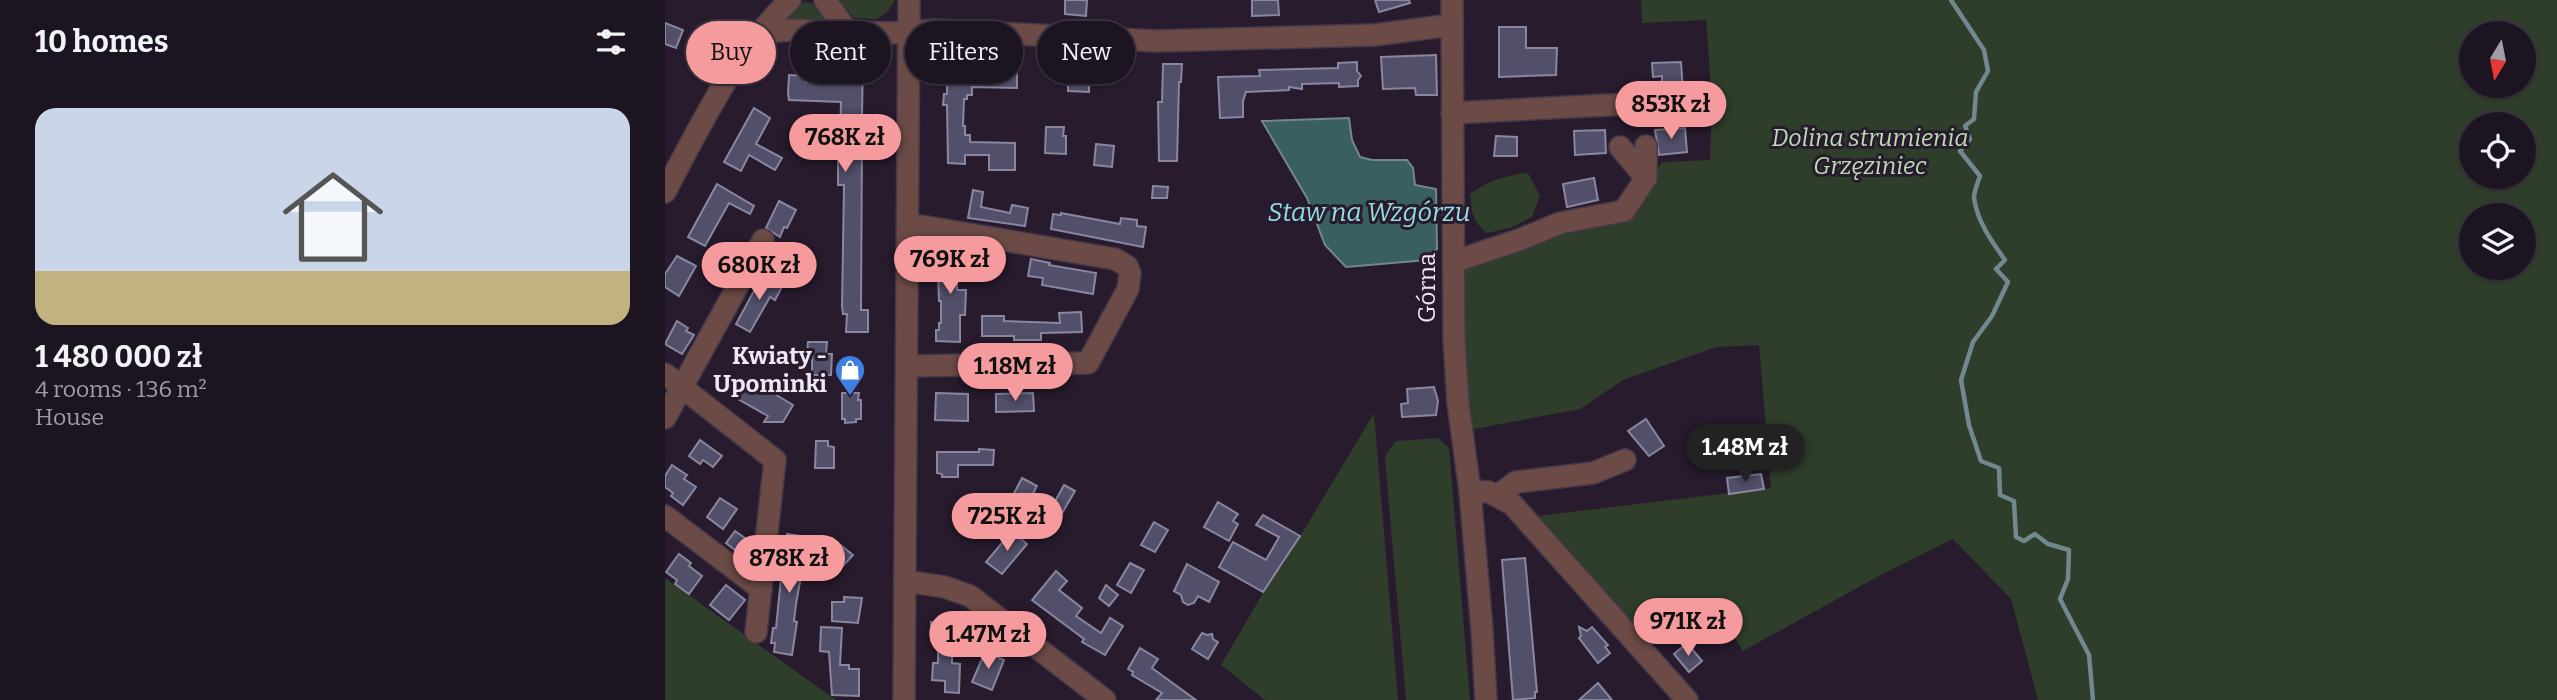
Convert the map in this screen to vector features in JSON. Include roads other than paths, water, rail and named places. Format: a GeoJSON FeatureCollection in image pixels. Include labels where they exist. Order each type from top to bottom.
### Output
{"type":"FeatureCollection","features":[{"type":"Feature","properties":{"kind":"street"},"geometry":{"type":"LineString","coordinates":[[825,0],[840,21]]}},
{"type":"Feature","properties":{"kind":"street"},"geometry":{"type":"LineString","coordinates":[[909,0],[909,21]]}},
{"type":"Feature","properties":{"kind":"street","name":"Górna"},"geometry":{"type":"LineString","coordinates":[[1452,0],[1456,375],[1470,491],[1486,700]]}},
{"type":"Feature","properties":{"kind":"street"},"geometry":{"type":"LineString","coordinates":[[783,6],[779,23],[790,29]]}},
{"type":"Feature","properties":{"kind":"street"},"geometry":{"type":"LineString","coordinates":[[769,21],[783,6]]}},
{"type":"Feature","properties":{"kind":"street"},"geometry":{"type":"LineString","coordinates":[[1023,34],[1157,41],[1374,35],[1451,25]]}},
{"type":"Feature","properties":{"kind":"street"},"geometry":{"type":"LineString","coordinates":[[665,192],[723,84]]}},
{"type":"Feature","properties":{"kind":"street"},"geometry":{"type":"LineString","coordinates":[[904,700],[909,84]]}},
{"type":"Feature","properties":{"kind":"street"},"geometry":{"type":"LineString","coordinates":[[1452,113],[1649,103]]}},
{"type":"Feature","properties":{"kind":"street"},"geometry":{"type":"LineString","coordinates":[[1454,259],[1462,259],[1519,240],[1560,223],[1624,211],[1646,178],[1646,146]]}},
{"type":"Feature","properties":{"kind":"street"},"geometry":{"type":"LineString","coordinates":[[1621,147],[1646,178]]}},
{"type":"Feature","properties":{"kind":"street"},"geometry":{"type":"LineString","coordinates":[[907,366],[1088,363],[1131,282],[1127,266],[1115,259],[909,224]]}},
{"type":"Feature","properties":{"kind":"street"},"geometry":{"type":"LineString","coordinates":[[665,418],[763,240]]}},
{"type":"Feature","properties":{"kind":"street"},"geometry":{"type":"LineString","coordinates":[[665,373],[775,460],[756,632]]}},
{"type":"Feature","properties":{"kind":"street"},"geometry":{"type":"LineString","coordinates":[[1498,495],[1516,481],[1593,473],[1625,460]]}},
{"type":"Feature","properties":{"kind":"street"},"geometry":{"type":"LineString","coordinates":[[1470,491],[1489,492],[1512,505],[1687,700]]}},
{"type":"Feature","properties":{"kind":"street"},"geometry":{"type":"LineString","coordinates":[[665,516],[761,589]]}},
{"type":"Feature","properties":{"kind":"street"},"geometry":{"type":"LineString","coordinates":[[905,581],[945,587],[970,596],[1105,700]]}},
{"type":"Feature","properties":{"kind":"water","name":"Staw na Wzgórzu"},"geometry":{"type":"Polygon","coordinates":[[[1349,118],[1352,140],[1360,157],[1372,160],[1407,160],[1413,168],[1415,185],[1436,189],[1437,249],[1427,260],[1346,267],[1325,245],[1307,198],[1262,121],[1349,118]]]}},
{"type":"Feature","properties":{"kind":"waterway"},"geometry":{"type":"LineString","coordinates":[[1951,0],[1984,50],[1988,71],[1976,92],[1974,119],[1965,126],[1970,139],[1960,151],[1980,176],[1974,195],[1978,215],[2005,260],[1996,269],[2008,282],[1992,316],[1973,342],[1961,380],[1969,425],[1981,461],[1999,468],[2000,495],[2014,501],[2016,537],[2024,541],[2035,534],[2048,544],[2069,550],[2068,579],[2060,599],[2089,655],[2093,700]]}},
{"type":"Feature","properties":{"kind":"place","name":"Kwiaty - Upominki"},"geometry":{"type":"Point","coordinates":[850,397]}},
{"type":"Feature","properties":{"kind":"park label","name":"Dolina strumienia Grzęziniec"},"geometry":{"type":"Point","coordinates":[1870,152]}}]}
